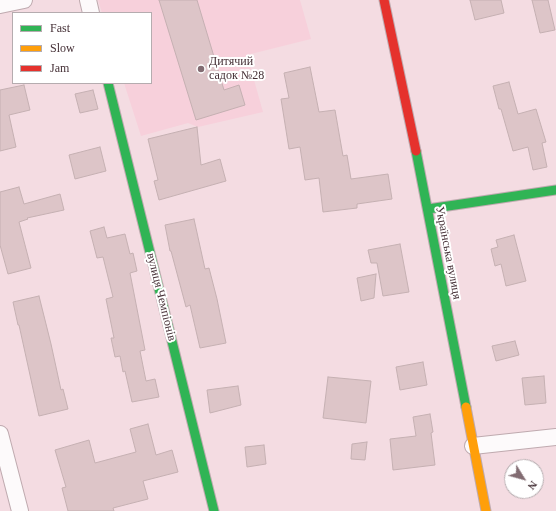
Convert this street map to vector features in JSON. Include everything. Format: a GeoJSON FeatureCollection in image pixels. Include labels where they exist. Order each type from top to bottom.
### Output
{"type":"FeatureCollection","features":[{"type":"Feature","properties":{"kind":"street"},"geometry":{"type":"LineString","coordinates":[[0,5],[24,0]]}},
{"type":"Feature","properties":{"kind":"street"},"geometry":{"type":"LineString","coordinates":[[88,0],[91,12]]}},
{"type":"Feature","properties":{"kind":"street","name":"Українська вулиця"},"geometry":{"type":"LineString","coordinates":[[384,0],[428,209],[486,511]]}},
{"type":"Feature","properties":{"kind":"street","name":"вулиця Чемпіонів"},"geometry":{"type":"LineString","coordinates":[[108,84],[214,511]]}},
{"type":"Feature","properties":{"kind":"street"},"geometry":{"type":"LineString","coordinates":[[428,209],[556,190]]}},
{"type":"Feature","properties":{"kind":"street"},"geometry":{"type":"LineString","coordinates":[[0,434],[20,511]]}},
{"type":"Feature","properties":{"kind":"street"},"geometry":{"type":"LineString","coordinates":[[473,446],[556,437]]}},
{"type":"Feature","properties":{"kind":"shaded area","name":"Дитячий садок №28"},"geometry":{"type":"Polygon","coordinates":[[[98,0],[300,0],[311,39],[247,55],[263,112],[198,127],[188,123],[141,136],[124,84],[152,84],[152,12],[102,12],[98,0]]]}},
{"type":"Feature","properties":{"kind":"building"},"geometry":{"type":"Polygon","coordinates":[[[159,0],[197,0],[224,90],[239,85],[245,105],[196,120],[159,0]]]}},
{"type":"Feature","properties":{"kind":"building"},"geometry":{"type":"Polygon","coordinates":[[[470,0],[501,0],[504,13],[475,20],[470,0]]]}},
{"type":"Feature","properties":{"kind":"building"},"geometry":{"type":"Polygon","coordinates":[[[532,0],[548,0],[555,30],[540,33],[532,0]]]}},
{"type":"Feature","properties":{"kind":"building"},"geometry":{"type":"Polygon","coordinates":[[[310,67],[319,112],[335,110],[343,156],[347,155],[351,179],[388,174],[392,199],[357,204],[357,208],[323,212],[319,178],[305,180],[300,147],[289,149],[281,99],[289,98],[284,73],[310,67]]]}},
{"type":"Feature","properties":{"kind":"building"},"geometry":{"type":"Polygon","coordinates":[[[509,82],[518,114],[536,109],[546,142],[542,143],[547,167],[533,170],[528,147],[513,151],[493,86],[509,82]]]}},
{"type":"Feature","properties":{"kind":"building"},"geometry":{"type":"Polygon","coordinates":[[[24,85],[30,110],[9,115],[16,147],[0,151],[0,90],[24,85]]]}},
{"type":"Feature","properties":{"kind":"building"},"geometry":{"type":"Polygon","coordinates":[[[93,90],[98,109],[80,113],[75,94],[93,90]]]}},
{"type":"Feature","properties":{"kind":"building"},"geometry":{"type":"Polygon","coordinates":[[[197,127],[201,165],[220,159],[226,181],[159,200],[154,181],[158,180],[148,139],[197,127]]]}},
{"type":"Feature","properties":{"kind":"building"},"geometry":{"type":"Polygon","coordinates":[[[100,147],[106,171],[75,179],[69,155],[100,147]]]}},
{"type":"Feature","properties":{"kind":"building"},"geometry":{"type":"Polygon","coordinates":[[[19,187],[24,204],[60,194],[64,210],[27,218],[28,219],[19,222],[31,268],[8,274],[0,245],[0,192],[19,187]]]}},
{"type":"Feature","properties":{"kind":"building"},"geometry":{"type":"Polygon","coordinates":[[[194,219],[205,269],[209,268],[217,299],[226,343],[200,348],[190,305],[186,307],[170,251],[165,225],[194,219]]]}},
{"type":"Feature","properties":{"kind":"building"},"geometry":{"type":"Polygon","coordinates":[[[104,227],[107,238],[125,234],[130,254],[133,253],[137,271],[130,273],[145,350],[140,351],[146,381],[155,379],[159,397],[132,402],[120,356],[115,357],[111,338],[114,338],[106,299],[113,297],[103,257],[97,258],[90,231],[104,227]]]}},
{"type":"Feature","properties":{"kind":"building"},"geometry":{"type":"Polygon","coordinates":[[[514,235],[526,281],[506,286],[501,264],[495,266],[491,249],[498,247],[496,240],[514,235]]]}},
{"type":"Feature","properties":{"kind":"building"},"geometry":{"type":"Polygon","coordinates":[[[400,244],[409,292],[383,296],[377,263],[371,263],[368,250],[400,244]]]}},
{"type":"Feature","properties":{"kind":"building"},"geometry":{"type":"Polygon","coordinates":[[[376,274],[374,298],[361,301],[357,278],[376,274]]]}},
{"type":"Feature","properties":{"kind":"building"},"geometry":{"type":"Polygon","coordinates":[[[39,296],[61,390],[63,389],[68,409],[39,416],[13,302],[39,296]]]}},
{"type":"Feature","properties":{"kind":"building"},"geometry":{"type":"Polygon","coordinates":[[[515,341],[519,355],[496,361],[492,346],[515,341]]]}},
{"type":"Feature","properties":{"kind":"building"},"geometry":{"type":"Polygon","coordinates":[[[423,362],[427,385],[400,390],[396,367],[423,362]]]}},
{"type":"Feature","properties":{"kind":"building"},"geometry":{"type":"Polygon","coordinates":[[[544,376],[546,403],[525,405],[522,378],[544,376]]]}},
{"type":"Feature","properties":{"kind":"building"},"geometry":{"type":"Polygon","coordinates":[[[328,377],[371,381],[366,423],[323,418],[328,377]]]}},
{"type":"Feature","properties":{"kind":"building"},"geometry":{"type":"Polygon","coordinates":[[[238,386],[241,405],[210,413],[207,390],[238,386]]]}},
{"type":"Feature","properties":{"kind":"building"},"geometry":{"type":"Polygon","coordinates":[[[430,414],[433,432],[431,433],[435,465],[393,470],[390,439],[416,436],[413,417],[430,414]]]}},
{"type":"Feature","properties":{"kind":"building"},"geometry":{"type":"Polygon","coordinates":[[[148,424],[156,455],[172,450],[178,472],[143,481],[148,499],[113,508],[114,511],[68,511],[62,488],[66,487],[55,450],[89,440],[95,463],[136,452],[130,429],[148,424]]]}},
{"type":"Feature","properties":{"kind":"building"},"geometry":{"type":"Polygon","coordinates":[[[367,442],[365,460],[351,459],[352,444],[367,442]]]}},
{"type":"Feature","properties":{"kind":"building"},"geometry":{"type":"Polygon","coordinates":[[[264,445],[266,464],[247,467],[245,447],[264,445]]]}},
{"type":"Feature","properties":{"kind":"traffic: fast"},"geometry":{"type":"LineString","coordinates":[[108,84],[214,511]]}},
{"type":"Feature","properties":{"kind":"traffic: fast"},"geometry":{"type":"LineString","coordinates":[[416,151],[466,407]]}},
{"type":"Feature","properties":{"kind":"traffic: fast"},"geometry":{"type":"LineString","coordinates":[[428,209],[556,190]]}},
{"type":"Feature","properties":{"kind":"traffic: slow"},"geometry":{"type":"LineString","coordinates":[[466,407],[486,511]]}},
{"type":"Feature","properties":{"kind":"traffic: jam"},"geometry":{"type":"LineString","coordinates":[[384,0],[416,151]]}},
{"type":"Feature","properties":{"kind":"place","name":"Дитячий садок №28"},"geometry":{"type":"Point","coordinates":[201,69]}}]}
